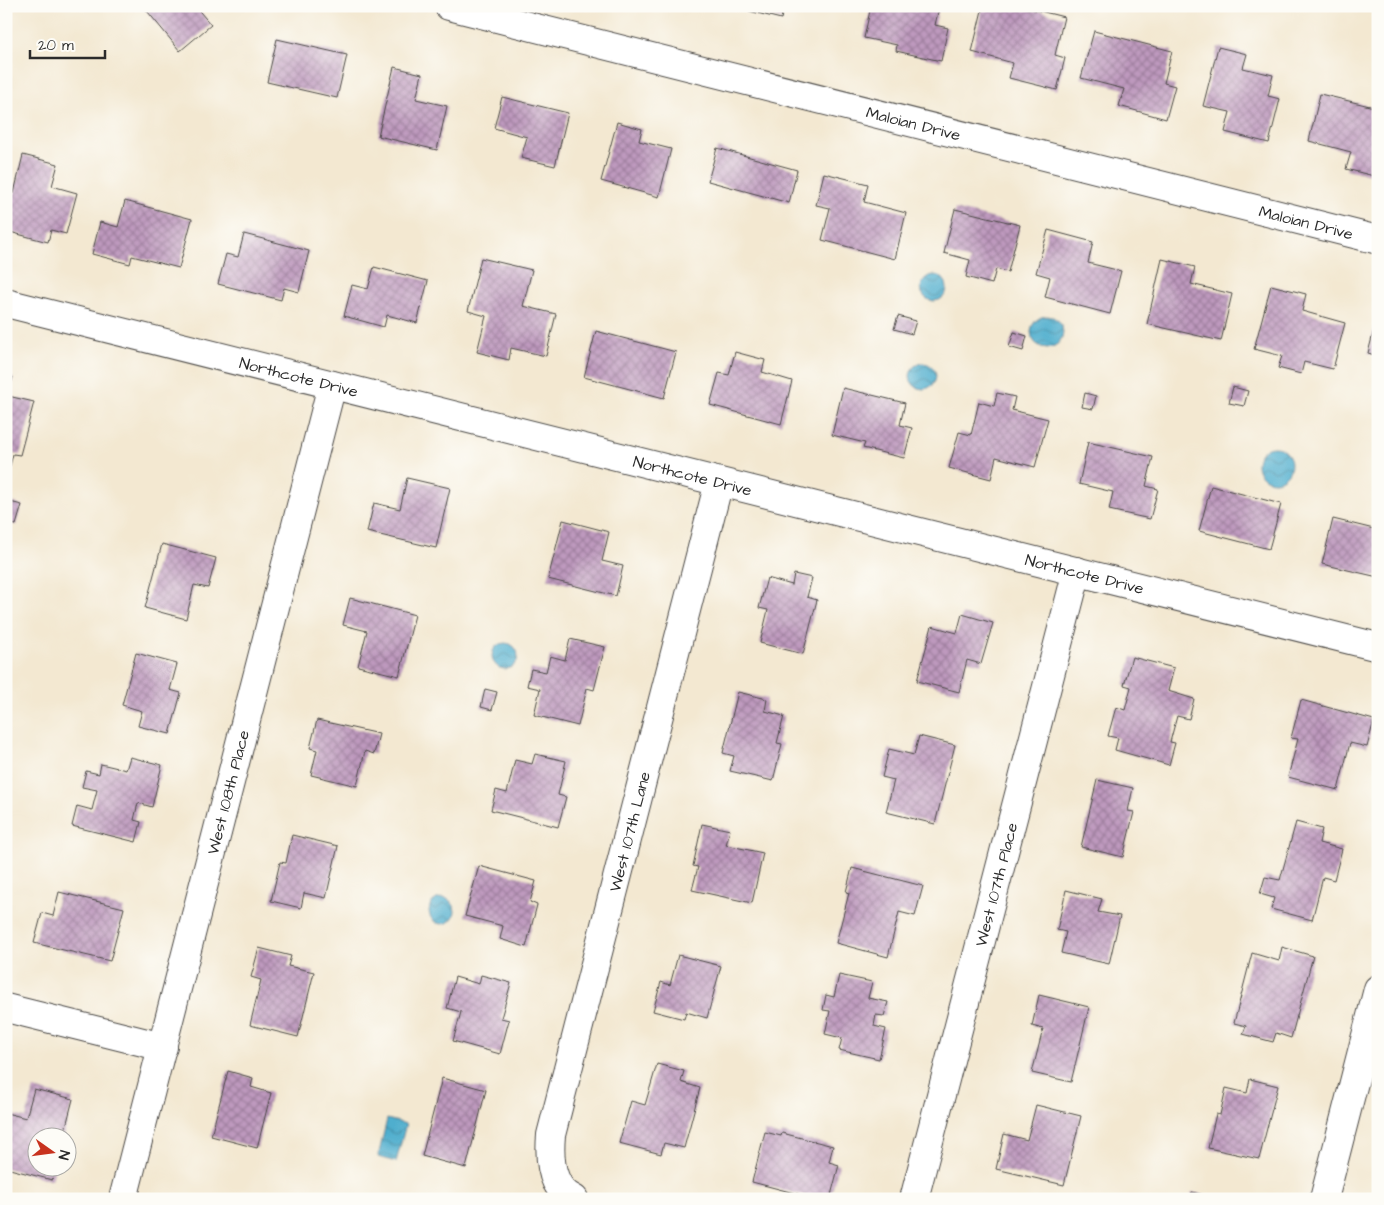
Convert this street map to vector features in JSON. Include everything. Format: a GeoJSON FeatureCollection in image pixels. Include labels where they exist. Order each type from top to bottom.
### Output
{"type":"FeatureCollection","features":[{"type":"Feature","properties":{"kind":"street","name":"Maloian Drive"},"geometry":{"type":"LineString","coordinates":[[449,6],[1378,240]]}},
{"type":"Feature","properties":{"kind":"street","name":"Northcote Drive"},"geometry":{"type":"LineString","coordinates":[[6,303],[1378,647]]}},
{"type":"Feature","properties":{"kind":"street","name":"West 108th Place"},"geometry":{"type":"LineString","coordinates":[[123,1199],[332,385]]}},
{"type":"Feature","properties":{"kind":"street","name":"West 107th Lane"},"geometry":{"type":"LineString","coordinates":[[565,1191],[549,1152],[551,1135],[719,482]]}},
{"type":"Feature","properties":{"kind":"street","name":"West 107th Place"},"geometry":{"type":"LineString","coordinates":[[914,1199],[1077,571]]}},
{"type":"Feature","properties":{"kind":"street"},"geometry":{"type":"LineString","coordinates":[[1324,1199],[1378,989]]}},
{"type":"Feature","properties":{"kind":"street"},"geometry":{"type":"LineString","coordinates":[[6,1008],[163,1048]]}},
{"type":"Feature","properties":{"kind":"water"},"geometry":{"type":"Polygon","coordinates":[[[934,275],[943,279],[947,288],[943,297],[934,301],[925,297],[921,288],[925,279],[934,275]]]}},
{"type":"Feature","properties":{"kind":"water"},"geometry":{"type":"Polygon","coordinates":[[[1047,316],[1053,317],[1058,321],[1062,326],[1062,338],[1058,343],[1053,347],[1047,348],[1041,347],[1036,343],[1032,338],[1031,332],[1032,326],[1036,321],[1041,317],[1047,316]]]}},
{"type":"Feature","properties":{"kind":"water"},"geometry":{"type":"Polygon","coordinates":[[[923,363],[932,367],[936,376],[932,385],[923,389],[914,385],[910,376],[914,367],[923,363]]]}},
{"type":"Feature","properties":{"kind":"water"},"geometry":{"type":"Polygon","coordinates":[[[1274,447],[1286,452],[1291,464],[1286,476],[1274,481],[1262,476],[1257,464],[1262,452],[1274,447]]]}},
{"type":"Feature","properties":{"kind":"water"},"geometry":{"type":"Polygon","coordinates":[[[505,643],[514,647],[518,656],[514,665],[505,669],[496,665],[492,656],[496,647],[505,643]]]}},
{"type":"Feature","properties":{"kind":"water"},"geometry":{"type":"Polygon","coordinates":[[[442,898],[451,902],[455,911],[451,920],[442,924],[433,920],[429,911],[433,902],[442,898]]]}},
{"type":"Feature","properties":{"kind":"water"},"geometry":{"type":"Polygon","coordinates":[[[387,1119],[406,1124],[396,1162],[378,1157],[387,1119]]]}},
{"type":"Feature","properties":{"kind":"building"},"geometry":{"type":"Polygon","coordinates":[[[143,6],[195,6],[211,25],[180,51],[143,6]]]}},
{"type":"Feature","properties":{"kind":"building"},"geometry":{"type":"Polygon","coordinates":[[[751,6],[784,6],[781,19],[749,11],[751,6]]]}},
{"type":"Feature","properties":{"kind":"building"},"geometry":{"type":"Polygon","coordinates":[[[871,6],[929,6],[939,8],[935,25],[948,28],[941,61],[896,51],[897,45],[864,38],[871,6]]]}},
{"type":"Feature","properties":{"kind":"building"},"geometry":{"type":"Polygon","coordinates":[[[983,6],[1020,6],[1064,17],[1055,55],[1065,58],[1057,90],[1009,78],[1013,63],[972,52],[983,6]]]}},
{"type":"Feature","properties":{"kind":"building"},"geometry":{"type":"Polygon","coordinates":[[[1094,31],[1172,51],[1164,83],[1175,86],[1166,119],[1119,106],[1124,89],[1081,78],[1094,31]]]}},
{"type":"Feature","properties":{"kind":"building"},"geometry":{"type":"Polygon","coordinates":[[[277,39],[347,55],[337,98],[267,82],[277,39]]]}},
{"type":"Feature","properties":{"kind":"building"},"geometry":{"type":"Polygon","coordinates":[[[1218,47],[1247,54],[1243,68],[1273,75],[1268,96],[1280,99],[1269,143],[1225,132],[1230,112],[1203,106],[1218,47]]]}},
{"type":"Feature","properties":{"kind":"building"},"geometry":{"type":"Polygon","coordinates":[[[394,67],[422,74],[416,99],[447,106],[437,150],[378,136],[394,67]]]}},
{"type":"Feature","properties":{"kind":"building"},"geometry":{"type":"Polygon","coordinates":[[[1320,94],[1378,108],[1378,177],[1346,169],[1351,152],[1309,141],[1320,94]]]}},
{"type":"Feature","properties":{"kind":"building"},"geometry":{"type":"Polygon","coordinates":[[[502,97],[568,113],[555,166],[521,158],[527,137],[494,128],[502,97]]]}},
{"type":"Feature","properties":{"kind":"building"},"geometry":{"type":"Polygon","coordinates":[[[617,122],[642,129],[639,141],[671,149],[659,197],[601,181],[617,122]]]}},
{"type":"Feature","properties":{"kind":"building"},"geometry":{"type":"Polygon","coordinates":[[[717,148],[797,170],[789,203],[708,181],[717,148]]]}},
{"type":"Feature","properties":{"kind":"building"},"geometry":{"type":"Polygon","coordinates":[[[23,155],[58,164],[52,186],[77,193],[66,234],[51,230],[48,242],[6,231],[6,191],[14,193],[23,155]]]}},
{"type":"Feature","properties":{"kind":"building"},"geometry":{"type":"Polygon","coordinates":[[[824,173],[868,184],[864,202],[906,213],[895,259],[822,240],[830,208],[816,205],[824,173]]]}},
{"type":"Feature","properties":{"kind":"building"},"geometry":{"type":"Polygon","coordinates":[[[125,201],[192,219],[179,268],[132,256],[130,264],[92,254],[100,222],[118,227],[125,201]]]}},
{"type":"Feature","properties":{"kind":"building"},"geometry":{"type":"Polygon","coordinates":[[[955,209],[1020,225],[1008,272],[996,269],[992,284],[966,277],[970,260],[944,253],[955,209]]]}},
{"type":"Feature","properties":{"kind":"building"},"geometry":{"type":"Polygon","coordinates":[[[1048,230],[1093,242],[1088,263],[1121,271],[1110,314],[1045,297],[1050,277],[1036,273],[1048,230]]]}},
{"type":"Feature","properties":{"kind":"building"},"geometry":{"type":"Polygon","coordinates":[[[244,234],[309,251],[299,292],[284,288],[281,300],[218,284],[226,254],[238,257],[244,234]]]}},
{"type":"Feature","properties":{"kind":"building"},"geometry":{"type":"Polygon","coordinates":[[[481,258],[532,270],[523,306],[556,314],[546,356],[511,348],[509,360],[477,352],[486,316],[468,311],[481,258]]]}},
{"type":"Feature","properties":{"kind":"building"},"geometry":{"type":"Polygon","coordinates":[[[1162,259],[1195,267],[1191,284],[1232,294],[1221,341],[1147,324],[1162,259]]]}},
{"type":"Feature","properties":{"kind":"building"},"geometry":{"type":"Polygon","coordinates":[[[374,267],[428,281],[417,323],[387,315],[384,327],[344,316],[352,285],[368,289],[374,267]]]}},
{"type":"Feature","properties":{"kind":"building"},"geometry":{"type":"Polygon","coordinates":[[[1271,285],[1306,294],[1302,311],[1345,323],[1333,369],[1304,362],[1301,374],[1278,368],[1282,356],[1254,349],[1271,285]]]}},
{"type":"Feature","properties":{"kind":"building"},"geometry":{"type":"Polygon","coordinates":[[[898,316],[916,321],[912,334],[894,329],[898,316]]]}},
{"type":"Feature","properties":{"kind":"building"},"geometry":{"type":"Polygon","coordinates":[[[1378,318],[1378,356],[1368,353],[1378,318]]]}},
{"type":"Feature","properties":{"kind":"building"},"geometry":{"type":"Polygon","coordinates":[[[596,331],[676,352],[664,398],[584,377],[596,331]]]}},
{"type":"Feature","properties":{"kind":"building"},"geometry":{"type":"Polygon","coordinates":[[[1014,332],[1027,336],[1023,351],[1009,347],[1014,332]]]}},
{"type":"Feature","properties":{"kind":"building"},"geometry":{"type":"Polygon","coordinates":[[[735,352],[765,360],[762,372],[792,381],[781,424],[710,405],[719,373],[729,375],[735,352]]]}},
{"type":"Feature","properties":{"kind":"building"},"geometry":{"type":"Polygon","coordinates":[[[6,375],[13,377],[8,396],[34,402],[20,455],[13,454],[10,466],[6,465],[6,375]]]}},
{"type":"Feature","properties":{"kind":"building"},"geometry":{"type":"Polygon","coordinates":[[[1233,387],[1248,391],[1244,406],[1229,403],[1233,387]]]}},
{"type":"Feature","properties":{"kind":"building"},"geometry":{"type":"Polygon","coordinates":[[[843,388],[905,403],[900,425],[912,428],[904,458],[863,448],[865,443],[832,435],[843,388]]]}},
{"type":"Feature","properties":{"kind":"building"},"geometry":{"type":"Polygon","coordinates":[[[997,393],[1015,397],[1012,410],[1048,419],[1035,467],[996,457],[991,479],[949,468],[959,432],[971,435],[979,402],[994,406],[997,393]]]}},
{"type":"Feature","properties":{"kind":"building"},"geometry":{"type":"Polygon","coordinates":[[[1085,393],[1096,396],[1093,409],[1082,407],[1085,393]]]}},
{"type":"Feature","properties":{"kind":"building"},"geometry":{"type":"Polygon","coordinates":[[[1088,442],[1153,457],[1146,486],[1158,489],[1150,519],[1109,510],[1113,492],[1079,484],[1088,442]]]}},
{"type":"Feature","properties":{"kind":"building"},"geometry":{"type":"Polygon","coordinates":[[[407,478],[450,488],[436,548],[367,532],[374,503],[400,509],[407,478]]]}},
{"type":"Feature","properties":{"kind":"building"},"geometry":{"type":"Polygon","coordinates":[[[1211,486],[1281,504],[1269,549],[1199,531],[1211,486]]]}},
{"type":"Feature","properties":{"kind":"building"},"geometry":{"type":"Polygon","coordinates":[[[6,501],[22,505],[16,525],[6,523],[6,501]]]}},
{"type":"Feature","properties":{"kind":"building"},"geometry":{"type":"Polygon","coordinates":[[[1333,519],[1378,530],[1378,577],[1322,564],[1333,519]]]}},
{"type":"Feature","properties":{"kind":"building"},"geometry":{"type":"Polygon","coordinates":[[[563,520],[609,532],[602,561],[623,566],[616,596],[548,579],[563,520]]]}},
{"type":"Feature","properties":{"kind":"building"},"geometry":{"type":"Polygon","coordinates":[[[162,544],[216,558],[208,588],[194,585],[186,619],[145,608],[162,544]]]}},
{"type":"Feature","properties":{"kind":"building"},"geometry":{"type":"Polygon","coordinates":[[[794,574],[812,578],[807,597],[817,600],[803,654],[760,643],[768,610],[759,608],[767,578],[792,585],[794,574]]]}},
{"type":"Feature","properties":{"kind":"building"},"geometry":{"type":"Polygon","coordinates":[[[350,598],[415,615],[399,676],[358,666],[367,631],[343,625],[350,598]]]}},
{"type":"Feature","properties":{"kind":"building"},"geometry":{"type":"Polygon","coordinates":[[[962,614],[993,623],[981,664],[967,660],[959,692],[917,681],[932,626],[957,633],[962,614]]]}},
{"type":"Feature","properties":{"kind":"building"},"geometry":{"type":"Polygon","coordinates":[[[570,639],[605,647],[594,690],[587,688],[578,726],[534,715],[540,689],[527,686],[531,669],[546,672],[550,656],[565,660],[570,639]]]}},
{"type":"Feature","properties":{"kind":"building"},"geometry":{"type":"Polygon","coordinates":[[[136,653],[177,664],[170,690],[181,693],[170,734],[138,726],[142,711],[122,705],[136,653]]]}},
{"type":"Feature","properties":{"kind":"building"},"geometry":{"type":"Polygon","coordinates":[[[1132,657],[1174,668],[1168,691],[1194,699],[1189,719],[1177,716],[1170,742],[1175,743],[1169,765],[1115,750],[1118,738],[1108,736],[1116,707],[1125,710],[1131,687],[1124,685],[1132,657]]]}},
{"type":"Feature","properties":{"kind":"building"},"geometry":{"type":"Polygon","coordinates":[[[485,689],[497,692],[492,710],[481,707],[485,689]]]}},
{"type":"Feature","properties":{"kind":"building"},"geometry":{"type":"Polygon","coordinates":[[[738,692],[767,699],[765,711],[784,716],[777,743],[782,744],[773,781],[730,771],[734,756],[723,753],[738,692]]]}},
{"type":"Feature","properties":{"kind":"building"},"geometry":{"type":"Polygon","coordinates":[[[1301,700],[1374,720],[1367,747],[1350,743],[1338,790],[1288,777],[1298,739],[1291,738],[1301,700]]]}},
{"type":"Feature","properties":{"kind":"building"},"geometry":{"type":"Polygon","coordinates":[[[317,720],[379,734],[374,754],[365,751],[357,786],[311,775],[317,750],[310,748],[317,720]]]}},
{"type":"Feature","properties":{"kind":"building"},"geometry":{"type":"Polygon","coordinates":[[[919,736],[955,745],[935,824],[886,812],[894,780],[882,777],[889,749],[914,755],[919,736]]]}},
{"type":"Feature","properties":{"kind":"building"},"geometry":{"type":"Polygon","coordinates":[[[535,754],[566,761],[558,795],[566,797],[558,827],[491,810],[496,790],[507,793],[515,760],[532,764],[535,754]]]}},
{"type":"Feature","properties":{"kind":"building"},"geometry":{"type":"Polygon","coordinates":[[[130,757],[162,765],[152,807],[138,803],[134,820],[141,822],[136,842],[72,826],[77,806],[92,810],[97,790],[82,787],[86,771],[99,774],[101,764],[126,770],[130,757]]]}},
{"type":"Feature","properties":{"kind":"building"},"geometry":{"type":"Polygon","coordinates":[[[1097,780],[1133,788],[1128,811],[1134,812],[1123,857],[1081,847],[1097,780]]]}},
{"type":"Feature","properties":{"kind":"building"},"geometry":{"type":"Polygon","coordinates":[[[1296,822],[1322,829],[1319,843],[1342,849],[1334,880],[1323,877],[1312,920],[1271,909],[1274,898],[1260,894],[1265,877],[1280,880],[1296,822]]]}},
{"type":"Feature","properties":{"kind":"building"},"geometry":{"type":"Polygon","coordinates":[[[702,824],[730,830],[726,845],[763,853],[752,903],[692,890],[698,867],[693,866],[702,824]]]}},
{"type":"Feature","properties":{"kind":"building"},"geometry":{"type":"Polygon","coordinates":[[[292,835],[338,846],[326,898],[304,893],[301,908],[271,901],[280,862],[286,863],[292,835]]]}},
{"type":"Feature","properties":{"kind":"building"},"geometry":{"type":"Polygon","coordinates":[[[479,866],[536,881],[530,902],[537,905],[526,947],[500,939],[503,926],[465,916],[479,866]]]}},
{"type":"Feature","properties":{"kind":"building"},"geometry":{"type":"Polygon","coordinates":[[[852,868],[923,886],[915,916],[899,912],[888,957],[836,943],[849,893],[846,892],[852,868]]]}},
{"type":"Feature","properties":{"kind":"building"},"geometry":{"type":"Polygon","coordinates":[[[1066,890],[1102,899],[1098,912],[1120,916],[1109,964],[1061,953],[1066,932],[1057,930],[1066,890]]]}},
{"type":"Feature","properties":{"kind":"building"},"geometry":{"type":"Polygon","coordinates":[[[59,892],[124,908],[110,961],[34,943],[42,913],[53,916],[59,892]]]}},
{"type":"Feature","properties":{"kind":"building"},"geometry":{"type":"Polygon","coordinates":[[[1282,947],[1313,956],[1291,1038],[1276,1033],[1273,1042],[1243,1034],[1246,1026],[1234,1023],[1252,953],[1279,961],[1282,947]]]}},
{"type":"Feature","properties":{"kind":"building"},"geometry":{"type":"Polygon","coordinates":[[[259,948],[291,956],[288,966],[314,972],[298,1037],[250,1025],[261,980],[251,977],[259,948]]]}},
{"type":"Feature","properties":{"kind":"building"},"geometry":{"type":"Polygon","coordinates":[[[678,955],[721,966],[707,1018],[686,1012],[684,1019],[653,1011],[661,982],[670,985],[678,955]]]}},
{"type":"Feature","properties":{"kind":"building"},"geometry":{"type":"Polygon","coordinates":[[[481,975],[511,983],[501,1018],[509,1020],[500,1054],[453,1041],[461,1012],[447,1008],[455,977],[479,984],[481,975]]]}},
{"type":"Feature","properties":{"kind":"building"},"geometry":{"type":"Polygon","coordinates":[[[839,975],[872,982],[868,998],[888,1002],[884,1016],[876,1015],[874,1026],[886,1029],[879,1059],[839,1050],[842,1038],[825,1034],[830,1011],[823,1010],[826,995],[834,997],[839,975]]]}},
{"type":"Feature","properties":{"kind":"building"},"geometry":{"type":"Polygon","coordinates":[[[1039,995],[1089,1007],[1071,1082],[1032,1073],[1043,1029],[1032,1026],[1039,995]]]}},
{"type":"Feature","properties":{"kind":"building"},"geometry":{"type":"Polygon","coordinates":[[[657,1064],[684,1071],[681,1082],[700,1088],[684,1148],[664,1143],[661,1154],[619,1143],[631,1101],[645,1105],[657,1064]]]}},
{"type":"Feature","properties":{"kind":"building"},"geometry":{"type":"Polygon","coordinates":[[[228,1071],[253,1078],[251,1087],[271,1093],[257,1148],[211,1136],[228,1071]]]}},
{"type":"Feature","properties":{"kind":"building"},"geometry":{"type":"Polygon","coordinates":[[[442,1078],[486,1090],[466,1168],[422,1156],[442,1078]]]}},
{"type":"Feature","properties":{"kind":"building"},"geometry":{"type":"Polygon","coordinates":[[[1250,1079],[1278,1086],[1259,1159],[1208,1148],[1216,1114],[1220,1115],[1226,1088],[1247,1093],[1250,1079]]]}},
{"type":"Feature","properties":{"kind":"building"},"geometry":{"type":"Polygon","coordinates":[[[34,1089],[73,1099],[66,1128],[28,1128],[28,1174],[6,1168],[6,1113],[26,1118],[34,1089]]]}},
{"type":"Feature","properties":{"kind":"building"},"geometry":{"type":"Polygon","coordinates":[[[1036,1105],[1081,1116],[1064,1185],[996,1169],[1004,1134],[1027,1140],[1036,1105]]]}},
{"type":"Feature","properties":{"kind":"building"},"geometry":{"type":"Polygon","coordinates":[[[765,1132],[781,1136],[782,1133],[833,1146],[829,1162],[839,1165],[830,1199],[817,1199],[752,1182],[765,1132]]]}},
{"type":"Feature","properties":{"kind":"building"},"geometry":{"type":"Polygon","coordinates":[[[1192,1192],[1216,1198],[1216,1199],[1190,1199],[1192,1192]]]}}]}
